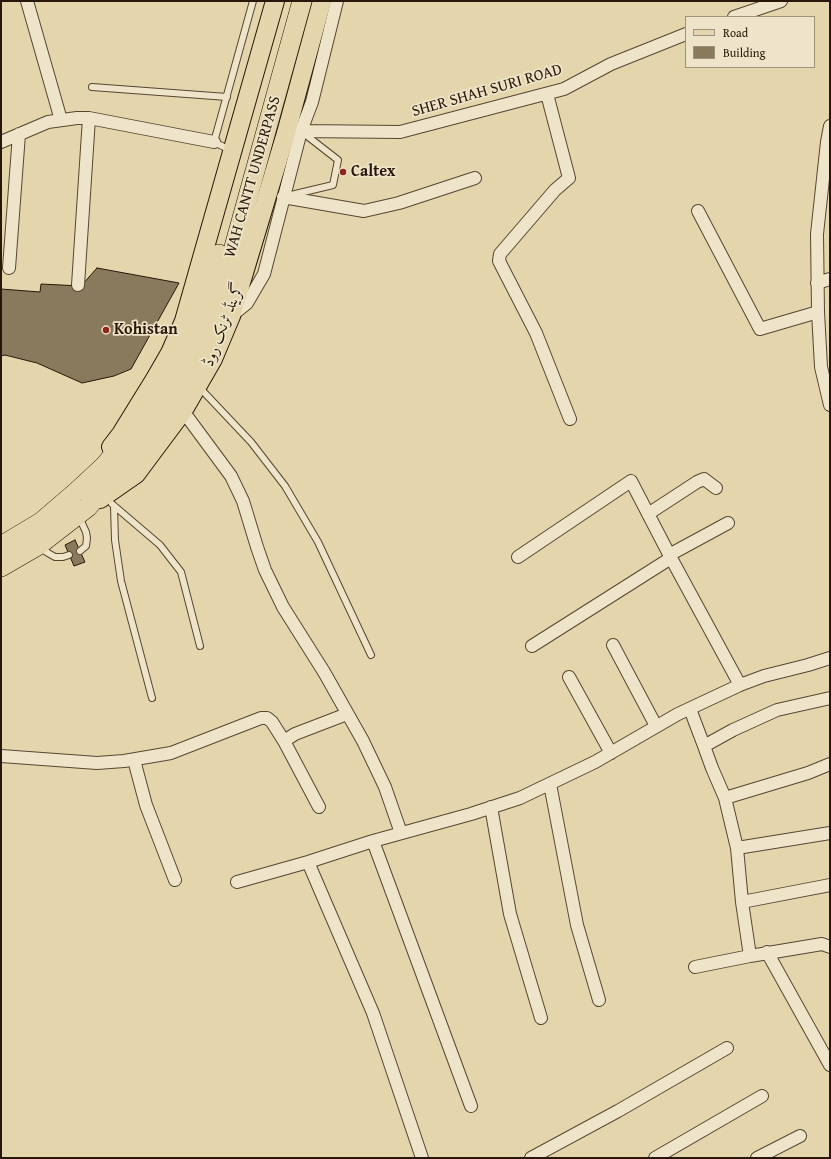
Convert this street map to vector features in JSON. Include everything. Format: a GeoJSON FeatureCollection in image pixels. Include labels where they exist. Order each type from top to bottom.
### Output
{"type":"FeatureCollection","features":[{"type":"Feature","properties":{"kind":"highway","name":"WAH CANTT UNDERPASS"},"geometry":{"type":"LineString","coordinates":[[76,492],[104,466],[135,430],[163,386],[187,343],[203,304],[219,255],[289,1]]}},
{"type":"Feature","properties":{"kind":"highway","name":"WAH CANTT UNDERPASS"},"geometry":{"type":"LineString","coordinates":[[83,512],[140,448],[158,424],[202,344],[221,294],[302,1]]}},
{"type":"Feature","properties":{"kind":"highway"},"geometry":{"type":"LineString","coordinates":[[1,546],[41,522],[76,492]]}},
{"type":"Feature","properties":{"kind":"highway","name":"گرینڈ ٹرنک روڈ"},"geometry":{"type":"LineString","coordinates":[[1,567],[39,545],[83,512]]}},
{"type":"Feature","properties":{"kind":"main road"},"geometry":{"type":"LineString","coordinates":[[76,492],[121,434],[170,353],[184,321],[275,1]]}},
{"type":"Feature","properties":{"kind":"main road","name":"گرینڈ ٹرنک روڈ"},"geometry":{"type":"LineString","coordinates":[[83,512],[109,501],[136,474],[183,411],[213,359],[231,316],[293,132],[322,1]]}},
{"type":"Feature","properties":{"kind":"street"},"geometry":{"type":"LineString","coordinates":[[27,1],[61,120]]}},
{"type":"Feature","properties":{"kind":"street"},"geometry":{"type":"LineString","coordinates":[[231,316],[247,303],[264,274],[283,197],[293,132],[312,102],[337,1]]}},
{"type":"Feature","properties":{"kind":"street"},"geometry":{"type":"LineString","coordinates":[[737,16],[781,1]]}},
{"type":"Feature","properties":{"kind":"street","name":"SHER SHAH SURI ROAD"},"geometry":{"type":"LineString","coordinates":[[293,132],[400,132],[547,94],[564,88],[611,64],[685,34]]}},
{"type":"Feature","properties":{"kind":"street"},"geometry":{"type":"LineString","coordinates":[[547,94],[568,178],[555,190],[500,254],[499,261],[536,332],[570,419]]}},
{"type":"Feature","properties":{"kind":"street"},"geometry":{"type":"LineString","coordinates":[[78,285],[89,118]]}},
{"type":"Feature","properties":{"kind":"street"},"geometry":{"type":"LineString","coordinates":[[1,142],[48,122],[89,118],[214,142]]}},
{"type":"Feature","properties":{"kind":"street"},"geometry":{"type":"LineString","coordinates":[[830,126],[826,142],[817,234],[818,312],[825,343],[821,367],[830,405]]}},
{"type":"Feature","properties":{"kind":"street"},"geometry":{"type":"LineString","coordinates":[[9,268],[19,134]]}},
{"type":"Feature","properties":{"kind":"street"},"geometry":{"type":"LineString","coordinates":[[283,197],[364,211],[399,203],[475,178]]}},
{"type":"Feature","properties":{"kind":"street"},"geometry":{"type":"LineString","coordinates":[[698,211],[760,329],[818,312]]}},
{"type":"Feature","properties":{"kind":"street"},"geometry":{"type":"LineString","coordinates":[[817,283],[830,279]]}},
{"type":"Feature","properties":{"kind":"street"},"geometry":{"type":"LineString","coordinates":[[183,411],[231,476],[243,500],[265,570],[280,601],[324,672],[363,741],[385,787],[401,833]]}},
{"type":"Feature","properties":{"kind":"street"},"geometry":{"type":"LineString","coordinates":[[648,514],[704,479],[716,488]]}},
{"type":"Feature","properties":{"kind":"street"},"geometry":{"type":"LineString","coordinates":[[518,557],[631,481],[740,685]]}},
{"type":"Feature","properties":{"kind":"street"},"geometry":{"type":"LineString","coordinates":[[532,646],[670,556],[728,523]]}},
{"type":"Feature","properties":{"kind":"street"},"geometry":{"type":"LineString","coordinates":[[613,645],[656,726]]}},
{"type":"Feature","properties":{"kind":"street"},"geometry":{"type":"LineString","coordinates":[[237,882],[308,862],[373,841],[491,808],[520,798],[611,753],[656,726],[740,685],[764,676],[830,658]]}},
{"type":"Feature","properties":{"kind":"street"},"geometry":{"type":"LineString","coordinates":[[569,676],[611,753]]}},
{"type":"Feature","properties":{"kind":"street"},"geometry":{"type":"LineString","coordinates":[[704,746],[733,730],[777,710],[830,698]]}},
{"type":"Feature","properties":{"kind":"street"},"geometry":{"type":"LineString","coordinates":[[690,709],[725,798],[737,848],[742,902],[750,956]]}},
{"type":"Feature","properties":{"kind":"street"},"geometry":{"type":"LineString","coordinates":[[284,741],[295,734],[347,714]]}},
{"type":"Feature","properties":{"kind":"street"},"geometry":{"type":"LineString","coordinates":[[1,756],[97,763],[134,760],[171,753],[261,718],[267,718],[272,722],[284,741],[319,807]]}},
{"type":"Feature","properties":{"kind":"street"},"geometry":{"type":"LineString","coordinates":[[134,760],[146,805],[175,880]]}},
{"type":"Feature","properties":{"kind":"street"},"geometry":{"type":"LineString","coordinates":[[725,798],[808,773],[830,764]]}},
{"type":"Feature","properties":{"kind":"street"},"geometry":{"type":"LineString","coordinates":[[550,784],[577,925],[599,1000]]}},
{"type":"Feature","properties":{"kind":"street"},"geometry":{"type":"LineString","coordinates":[[491,808],[510,914],[541,1018]]}},
{"type":"Feature","properties":{"kind":"street"},"geometry":{"type":"LineString","coordinates":[[737,848],[830,833]]}},
{"type":"Feature","properties":{"kind":"street"},"geometry":{"type":"LineString","coordinates":[[373,841],[471,1106]]}},
{"type":"Feature","properties":{"kind":"street"},"geometry":{"type":"LineString","coordinates":[[308,862],[373,1013],[422,1158]]}},
{"type":"Feature","properties":{"kind":"street"},"geometry":{"type":"LineString","coordinates":[[742,902],[830,885]]}},
{"type":"Feature","properties":{"kind":"street"},"geometry":{"type":"LineString","coordinates":[[695,967],[767,952],[822,944],[830,947]]}},
{"type":"Feature","properties":{"kind":"street"},"geometry":{"type":"LineString","coordinates":[[767,952],[830,1064]]}},
{"type":"Feature","properties":{"kind":"street"},"geometry":{"type":"LineString","coordinates":[[531,1158],[618,1111],[727,1048]]}},
{"type":"Feature","properties":{"kind":"street"},"geometry":{"type":"LineString","coordinates":[[655,1158],[762,1096]]}},
{"type":"Feature","properties":{"kind":"street"},"geometry":{"type":"LineString","coordinates":[[757,1158],[800,1136]]}},
{"type":"Feature","properties":{"kind":"lane"},"geometry":{"type":"LineString","coordinates":[[232,151],[214,142],[253,1]]}},
{"type":"Feature","properties":{"kind":"lane"},"geometry":{"type":"LineString","coordinates":[[92,86],[227,97]]}},
{"type":"Feature","properties":{"kind":"lane"},"geometry":{"type":"LineString","coordinates":[[283,197],[334,185],[338,160],[293,132]]}},
{"type":"Feature","properties":{"kind":"lane"},"geometry":{"type":"LineString","coordinates":[[198,386],[251,442],[285,486],[318,542],[371,655]]}},
{"type":"Feature","properties":{"kind":"lane"},"geometry":{"type":"LineString","coordinates":[[109,501],[160,545],[181,572],[200,646]]}},
{"type":"Feature","properties":{"kind":"lane"},"geometry":{"type":"LineString","coordinates":[[109,501],[121,581],[152,698]]}},
{"type":"Feature","properties":{"kind":"lane"},"geometry":{"type":"LineString","coordinates":[[80,551],[86,546],[87,538],[83,512]]}},
{"type":"Feature","properties":{"kind":"lane"},"geometry":{"type":"LineString","coordinates":[[39,545],[55,557],[69,555]]}},
{"type":"Feature","properties":{"kind":"building"},"geometry":{"type":"Polygon","coordinates":[[[97,268],[179,283],[131,369],[114,376],[82,383],[37,363],[5,355],[1,356],[1,289],[40,292],[41,284],[81,286],[97,268]]]}},
{"type":"Feature","properties":{"kind":"building"},"geometry":{"type":"Polygon","coordinates":[[[75,540],[85,562],[74,566],[65,545],[75,540]]]}},
{"type":"Feature","properties":{"kind":"place","name":"Caltex"},"geometry":{"type":"Point","coordinates":[343,172]}},
{"type":"Feature","properties":{"kind":"place","name":"Kohistan"},"geometry":{"type":"Point","coordinates":[106,330]}}]}
